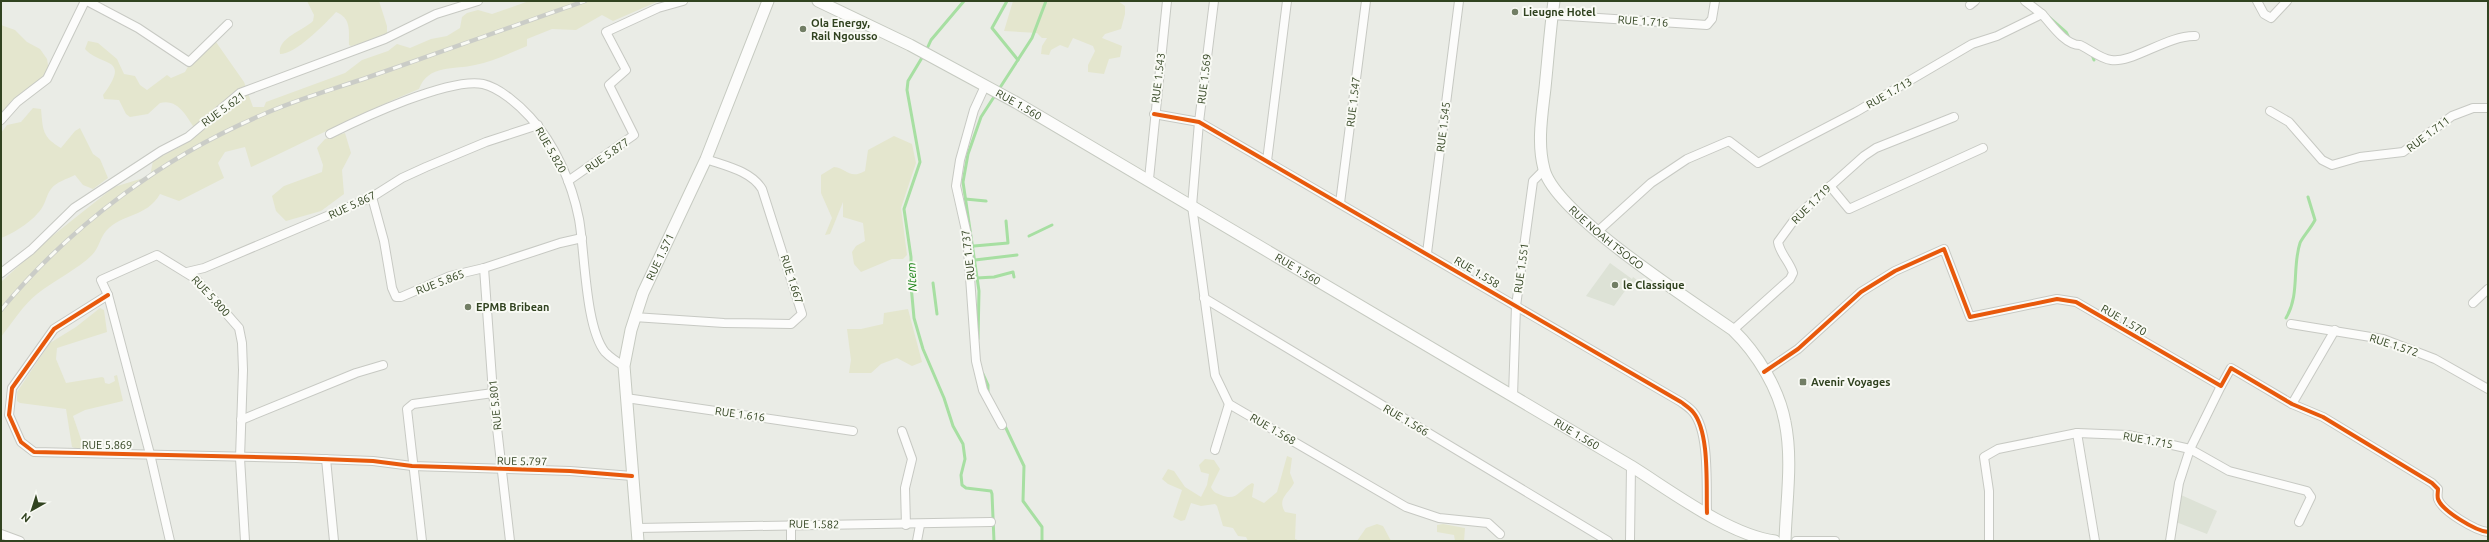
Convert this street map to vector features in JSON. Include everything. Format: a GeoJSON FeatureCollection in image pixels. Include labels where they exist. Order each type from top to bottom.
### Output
{"type":"FeatureCollection","features":[{"type":"Feature","properties":{"kind":"main road","name":"RUE 1.571"},"geometry":{"type":"LineString","coordinates":[[638,541],[624,366],[634,317],[643,293],[706,159],[768,1]]}},
{"type":"Feature","properties":{"kind":"main road","name":"RUE 1.560"},"geometry":{"type":"LineString","coordinates":[[818,1],[910,46],[985,86],[1149,180],[1708,513],[1756,539],[1775,541]]}},
{"type":"Feature","properties":{"kind":"main road","name":"RUE NOAH TSOGO"},"geometry":{"type":"LineString","coordinates":[[1554,1],[1540,136],[1544,170],[1552,188],[1597,232],[1733,330],[1745,342],[1764,372],[1777,397],[1786,422],[1788,455],[1785,541]]}},
{"type":"Feature","properties":{"kind":"street"},"geometry":{"type":"LineString","coordinates":[[1,120],[17,102],[47,79],[86,1],[138,28],[189,62],[228,24]]}},
{"type":"Feature","properties":{"kind":"street","name":"RUE 5.621"},"geometry":{"type":"LineString","coordinates":[[1,273],[31,250],[74,208],[161,151],[188,137],[240,93],[385,39],[436,14],[478,1]]}},
{"type":"Feature","properties":{"kind":"street","name":"RUE 5.877"},"geometry":{"type":"LineString","coordinates":[[568,181],[634,135],[609,85],[626,70],[606,32],[658,8],[684,1]]}},
{"type":"Feature","properties":{"kind":"street","name":"RUE 1.543"},"geometry":{"type":"LineString","coordinates":[[1149,180],[1154,114],[1167,1]]}},
{"type":"Feature","properties":{"kind":"street","name":"RUE 1.569"},"geometry":{"type":"LineString","coordinates":[[1192,206],[1199,122],[1214,1]]}},
{"type":"Feature","properties":{"kind":"street"},"geometry":{"type":"LineString","coordinates":[[1266,161],[1287,1]]}},
{"type":"Feature","properties":{"kind":"street","name":"RUE 1.547"},"geometry":{"type":"LineString","coordinates":[[1340,203],[1366,1]]}},
{"type":"Feature","properties":{"kind":"street","name":"RUE 1.545"},"geometry":{"type":"LineString","coordinates":[[1427,253],[1459,1]]}},
{"type":"Feature","properties":{"kind":"street","name":"RUE 1.716"},"geometry":{"type":"LineString","coordinates":[[1552,15],[1707,25],[1712,19],[1714,1]]}},
{"type":"Feature","properties":{"kind":"street"},"geometry":{"type":"LineString","coordinates":[[2025,1],[2042,14],[2059,33],[2075,45],[2080,45],[2111,61],[2132,56],[2185,36],[2195,36]]}},
{"type":"Feature","properties":{"kind":"street"},"geometry":{"type":"LineString","coordinates":[[2257,1],[2264,14],[2271,18],[2287,1]]}},
{"type":"Feature","properties":{"kind":"street","name":"RUE 1.713"},"geometry":{"type":"LineString","coordinates":[[1597,232],[1651,183],[1687,158],[1729,141],[1758,163],[1856,112],[1972,44],[1997,36],[2042,14]]}},
{"type":"Feature","properties":{"kind":"street","name":"RUE 5.820"},"geometry":{"type":"LineString","coordinates":[[330,134],[379,111],[455,84],[471,82],[485,84],[523,110],[538,125],[568,181],[582,238],[585,279],[596,331],[604,350],[624,366]]}},
{"type":"Feature","properties":{"kind":"street","name":"RUE 1.737"},"geometry":{"type":"LineString","coordinates":[[985,86],[974,110],[960,160],[956,186],[967,235],[976,361],[983,390],[1002,425]]}},
{"type":"Feature","properties":{"kind":"street","name":"RUE 1.711"},"geometry":{"type":"LineString","coordinates":[[2270,111],[2288,122],[2322,160],[2332,165],[2360,157],[2403,152],[2452,116],[2473,108],[2488,108]]}},
{"type":"Feature","properties":{"kind":"street","name":"RUE 1.558"},"geometry":{"type":"LineString","coordinates":[[1154,114],[1199,122],[1427,253],[1681,402],[1694,412],[1700,425],[1704,440],[1708,513]]}},
{"type":"Feature","properties":{"kind":"street","name":"RUE 1.719"},"geometry":{"type":"LineString","coordinates":[[1733,330],[1790,280],[1793,273],[1778,242],[1797,216],[1830,186],[1876,148],[1954,117]]}},
{"type":"Feature","properties":{"kind":"street","name":"RUE 5.867"},"geometry":{"type":"LineString","coordinates":[[187,272],[204,268],[372,197],[402,178],[426,167],[486,142],[538,125]]}},
{"type":"Feature","properties":{"kind":"street"},"geometry":{"type":"LineString","coordinates":[[1830,186],[1848,209],[1983,148]]}},
{"type":"Feature","properties":{"kind":"street","name":"RUE 1.667"},"geometry":{"type":"LineString","coordinates":[[634,317],[724,323],[791,324],[802,314],[762,189],[758,181],[746,174],[706,159]]}},
{"type":"Feature","properties":{"kind":"street","name":"RUE 1.551"},"geometry":{"type":"LineString","coordinates":[[1513,396],[1516,306],[1533,181],[1544,170]]}},
{"type":"Feature","properties":{"kind":"street","name":"RUE 5.865"},"geometry":{"type":"LineString","coordinates":[[372,197],[384,241],[392,288],[396,297],[401,297],[450,276],[484,268],[560,243],[582,238]]}},
{"type":"Feature","properties":{"kind":"street"},"geometry":{"type":"LineString","coordinates":[[1192,206],[1215,375],[1229,404],[1215,450]]}},
{"type":"Feature","properties":{"kind":"street","name":"RUE 1.570"},"geometry":{"type":"LineString","coordinates":[[1764,372],[1804,344],[1861,292],[1895,271],[1944,249],[1970,317],[2057,299],[2068,299],[2221,386]]}},
{"type":"Feature","properties":{"kind":"street","name":"RUE 5.800"},"geometry":{"type":"LineString","coordinates":[[170,541],[150,454],[108,295],[102,280],[157,254],[196,278],[239,328],[242,343],[243,370],[240,458],[245,541]]}},
{"type":"Feature","properties":{"kind":"street","name":"RUE 5.801"},"geometry":{"type":"LineString","coordinates":[[484,268],[493,393],[510,541]]}},
{"type":"Feature","properties":{"kind":"street"},"geometry":{"type":"LineString","coordinates":[[2473,303],[2488,289]]}},
{"type":"Feature","properties":{"kind":"street","name":"RUE 5.869"},"geometry":{"type":"LineString","coordinates":[[108,295],[54,329],[12,388],[9,415],[21,442],[34,452],[326,459],[373,461],[412,466]]}},
{"type":"Feature","properties":{"kind":"street","name":"RUE 1.566"},"geometry":{"type":"LineString","coordinates":[[1204,298],[1608,541]]}},
{"type":"Feature","properties":{"kind":"street","name":"RUE 1.572"},"geometry":{"type":"LineString","coordinates":[[2291,324],[2383,339],[2420,353],[2488,389]]}},
{"type":"Feature","properties":{"kind":"street"},"geometry":{"type":"LineString","coordinates":[[2292,404],[2335,330]]}},
{"type":"Feature","properties":{"kind":"street"},"geometry":{"type":"LineString","coordinates":[[241,420],[356,373],[384,365]]}},
{"type":"Feature","properties":{"kind":"street"},"geometry":{"type":"LineString","coordinates":[[2170,541],[2179,483],[2190,449],[2231,368],[2292,404],[2323,417],[2432,483],[2438,489],[2438,499],[2446,509],[2473,528],[2488,532]]}},
{"type":"Feature","properties":{"kind":"street"},"geometry":{"type":"LineString","coordinates":[[422,541],[406,413],[409,406],[493,393]]}},
{"type":"Feature","properties":{"kind":"street","name":"RUE 1.616"},"geometry":{"type":"LineString","coordinates":[[626,398],[853,431]]}},
{"type":"Feature","properties":{"kind":"street","name":"RUE 1.568"},"geometry":{"type":"LineString","coordinates":[[1229,404],[1406,507],[1439,518],[1488,523],[1500,534]]}},
{"type":"Feature","properties":{"kind":"street"},"geometry":{"type":"LineString","coordinates":[[902,431],[912,459],[905,488],[906,525]]}},
{"type":"Feature","properties":{"kind":"street"},"geometry":{"type":"LineString","coordinates":[[2077,432],[2095,541]]}},
{"type":"Feature","properties":{"kind":"street","name":"RUE 1.715"},"geometry":{"type":"LineString","coordinates":[[1989,541],[1989,491],[1984,457],[1998,449],[2077,432],[2141,437],[2190,449],[2229,471],[2306,491],[2311,497],[2300,522]]}},
{"type":"Feature","properties":{"kind":"street"},"geometry":{"type":"LineString","coordinates":[[326,459],[334,541]]}},
{"type":"Feature","properties":{"kind":"street","name":"RUE 5.797"},"geometry":{"type":"LineString","coordinates":[[412,466],[570,471],[632,476]]}},
{"type":"Feature","properties":{"kind":"street"},"geometry":{"type":"LineString","coordinates":[[1630,541],[1631,466]]}},
{"type":"Feature","properties":{"kind":"street","name":"RUE 1.582"},"geometry":{"type":"LineString","coordinates":[[637,528],[791,524],[920,525],[991,522]]}},
{"type":"Feature","properties":{"kind":"street"},"geometry":{"type":"LineString","coordinates":[[791,524],[791,541]]}},
{"type":"Feature","properties":{"kind":"street"},"geometry":{"type":"LineString","coordinates":[[917,541],[920,525]]}},
{"type":"Feature","properties":{"kind":"street"},"geometry":{"type":"LineString","coordinates":[[1,534],[20,541]]}},
{"type":"Feature","properties":{"kind":"street"},"geometry":{"type":"LineString","coordinates":[[1796,541],[1835,541]]}},
{"type":"Feature","properties":{"kind":"shaded area","name":"le Classique"},"geometry":{"type":"Polygon","coordinates":[[[1610,263],[1632,279],[1633,277],[1638,281],[1632,291],[1627,288],[1614,306],[1586,296],[1610,263]]]}},
{"type":"Feature","properties":{"kind":"shaded area"},"geometry":{"type":"Polygon","coordinates":[[[2181,495],[2217,511],[2207,534],[2176,522],[2181,495]]]}},
{"type":"Feature","properties":{"kind":"green space"},"geometry":{"type":"Polygon","coordinates":[[[307,1],[379,1],[387,26],[387,33],[381,38],[351,46],[349,45],[349,30],[347,21],[336,12],[318,31],[302,44],[287,53],[280,54],[280,48],[287,39],[313,21],[314,15],[307,1]]]}},
{"type":"Feature","properties":{"kind":"green space"},"geometry":{"type":"Polygon","coordinates":[[[529,1],[659,1],[613,21],[602,15],[576,30],[552,29],[527,39],[527,46],[488,62],[435,72],[423,81],[419,89],[251,167],[245,147],[225,152],[218,163],[224,178],[179,201],[160,194],[154,202],[141,212],[112,225],[104,234],[92,255],[32,298],[1,337],[1,282],[46,241],[114,187],[150,176],[153,161],[183,145],[195,129],[185,114],[172,103],[160,103],[148,114],[130,117],[126,114],[119,100],[104,99],[103,95],[115,74],[114,68],[111,64],[92,55],[85,49],[88,41],[98,43],[117,59],[124,74],[135,76],[140,85],[147,90],[167,75],[171,78],[185,72],[190,63],[216,42],[244,82],[253,107],[264,107],[266,102],[345,73],[362,60],[388,51],[397,44],[410,48],[431,39],[447,36],[460,28],[462,17],[467,13],[478,10],[492,14],[529,1]]]}},
{"type":"Feature","properties":{"kind":"green space"},"geometry":{"type":"Polygon","coordinates":[[[1013,1],[1118,1],[1125,6],[1125,14],[1121,29],[1105,34],[1102,38],[1122,46],[1120,57],[1109,59],[1104,74],[1088,72],[1088,65],[1095,51],[1093,46],[1073,38],[1068,48],[1060,45],[1051,50],[1049,55],[1041,54],[1042,46],[1047,38],[1042,38],[1037,33],[1004,31],[1013,1]]]}},
{"type":"Feature","properties":{"kind":"green space"},"geometry":{"type":"Polygon","coordinates":[[[1,25],[15,30],[27,42],[40,49],[47,59],[49,71],[37,85],[18,96],[1,115],[1,25]]]}},
{"type":"Feature","properties":{"kind":"green space"},"geometry":{"type":"Polygon","coordinates":[[[33,108],[41,109],[43,128],[47,136],[61,148],[75,131],[80,128],[93,154],[100,159],[108,178],[93,189],[83,185],[75,175],[59,183],[51,189],[40,211],[30,221],[19,229],[1,238],[1,133],[7,125],[21,122],[33,108]]]}},
{"type":"Feature","properties":{"kind":"green space"},"geometry":{"type":"Polygon","coordinates":[[[345,133],[351,153],[342,170],[344,194],[321,211],[286,221],[276,211],[272,196],[284,186],[322,172],[323,165],[317,148],[325,139],[345,133]]]}},
{"type":"Feature","properties":{"kind":"green space"},"geometry":{"type":"Polygon","coordinates":[[[894,136],[912,144],[916,163],[901,208],[907,255],[903,259],[892,259],[861,272],[854,264],[852,252],[856,246],[865,241],[863,223],[843,217],[843,202],[830,234],[825,235],[832,218],[821,193],[821,175],[834,167],[852,174],[865,171],[868,150],[894,136]]]}},
{"type":"Feature","properties":{"kind":"green space"},"geometry":{"type":"Polygon","coordinates":[[[100,308],[104,310],[107,332],[57,348],[56,359],[66,383],[102,377],[104,378],[105,383],[109,384],[115,381],[114,376],[117,375],[123,401],[85,410],[73,416],[83,445],[87,450],[83,451],[72,447],[66,409],[20,403],[17,401],[17,392],[50,343],[76,327],[100,308]]]}},
{"type":"Feature","properties":{"kind":"green space"},"geometry":{"type":"Polygon","coordinates":[[[908,309],[922,362],[912,366],[897,358],[881,364],[871,373],[849,373],[851,360],[847,329],[861,329],[883,324],[884,313],[908,309]]]}},
{"type":"Feature","properties":{"kind":"green space"},"geometry":{"type":"Polygon","coordinates":[[[1287,456],[1292,458],[1290,473],[1294,483],[1284,497],[1282,504],[1285,512],[1296,514],[1295,539],[1300,541],[1248,541],[1246,537],[1238,536],[1233,528],[1223,526],[1215,504],[1201,506],[1191,503],[1185,520],[1181,521],[1173,517],[1182,490],[1168,484],[1162,479],[1168,469],[1174,471],[1185,487],[1201,497],[1207,485],[1209,474],[1201,472],[1199,465],[1205,459],[1214,460],[1220,469],[1211,487],[1216,493],[1226,497],[1231,497],[1238,494],[1252,483],[1254,484],[1252,497],[1264,503],[1277,492],[1287,456]]]}},
{"type":"Feature","properties":{"kind":"green space"},"geometry":{"type":"Polygon","coordinates":[[[1377,524],[1383,526],[1391,541],[1357,541],[1366,528],[1377,524]]]}},
{"type":"Feature","properties":{"kind":"green space"},"geometry":{"type":"Polygon","coordinates":[[[1443,524],[1465,528],[1464,541],[1455,541],[1454,535],[1437,532],[1437,525],[1443,524]]]}},
{"type":"Feature","properties":{"kind":"waterway","name":"Ntem"},"geometry":{"type":"LineString","coordinates":[[926,51],[931,40],[964,1]]}},
{"type":"Feature","properties":{"kind":"waterway"},"geometry":{"type":"LineString","coordinates":[[1007,1],[992,28],[1018,60]]}},
{"type":"Feature","properties":{"kind":"waterway"},"geometry":{"type":"LineString","coordinates":[[978,339],[979,291],[963,182],[968,154],[981,117],[1032,38],[1046,1]]}},
{"type":"Feature","properties":{"kind":"waterway"},"geometry":{"type":"LineString","coordinates":[[2032,2],[2066,32],[2070,40]]}},
{"type":"Feature","properties":{"kind":"waterway"},"geometry":{"type":"LineString","coordinates":[[2091,52],[2094,60]]}},
{"type":"Feature","properties":{"kind":"waterway","name":"Ntem"},"geometry":{"type":"LineString","coordinates":[[923,56],[908,81],[907,90],[920,162],[904,209],[911,257],[911,285],[914,318],[923,349],[944,398],[953,426],[963,444],[965,459],[961,475],[962,485],[966,488],[991,491],[994,541]]}},
{"type":"Feature","properties":{"kind":"waterway"},"geometry":{"type":"LineString","coordinates":[[2286,318],[2293,300],[2296,262],[2300,243],[2315,220],[2308,197]]}},
{"type":"Feature","properties":{"kind":"waterway"},"geometry":{"type":"LineString","coordinates":[[965,199],[986,201]]}},
{"type":"Feature","properties":{"kind":"waterway"},"geometry":{"type":"LineString","coordinates":[[974,246],[1008,243],[1006,221]]}},
{"type":"Feature","properties":{"kind":"waterway"},"geometry":{"type":"LineString","coordinates":[[1029,236],[1052,225]]}},
{"type":"Feature","properties":{"kind":"waterway"},"geometry":{"type":"LineString","coordinates":[[975,260],[1017,255]]}},
{"type":"Feature","properties":{"kind":"waterway"},"geometry":{"type":"LineString","coordinates":[[977,278],[994,277],[1013,272],[1014,277]]}},
{"type":"Feature","properties":{"kind":"waterway"},"geometry":{"type":"LineString","coordinates":[[933,283],[937,314]]}},
{"type":"Feature","properties":{"kind":"waterway"},"geometry":{"type":"LineString","coordinates":[[983,374],[988,385],[988,393]]}},
{"type":"Feature","properties":{"kind":"waterway"},"geometry":{"type":"LineString","coordinates":[[1004,424],[1024,466],[1023,501],[1042,527],[1042,541]]}},
{"type":"Feature","properties":{"kind":"railway"},"geometry":{"type":"LineString","coordinates":[[1,310],[28,279],[88,222],[155,172],[227,131],[264,114],[316,94],[369,77],[585,1]]}},
{"type":"Feature","properties":{"kind":"cycle path"},"geometry":{"type":"LineString","coordinates":[[1154,114],[1199,122],[1686,405],[1693,412],[1698,421],[1705,446],[1707,513]]}},
{"type":"Feature","properties":{"kind":"cycle path"},"geometry":{"type":"LineString","coordinates":[[1764,372],[1798,349],[1861,292],[1895,271],[1944,249],[1970,317],[2057,299],[2076,302],[2221,386],[2231,368],[2292,404],[2323,417],[2432,483],[2438,489],[2438,499],[2446,509],[2460,520],[2488,532]]}},
{"type":"Feature","properties":{"kind":"cycle path"},"geometry":{"type":"LineString","coordinates":[[108,295],[54,329],[12,388],[9,415],[21,442],[34,452],[373,461],[412,466],[570,471],[632,476]]}},
{"type":"Feature","properties":{"kind":"place","name":"Lieugne Hotel"},"geometry":{"type":"Point","coordinates":[1515,12]}},
{"type":"Feature","properties":{"kind":"place","name":"Ola Energy, Rail Ngousso"},"geometry":{"type":"Point","coordinates":[803,29]}},
{"type":"Feature","properties":{"kind":"place","name":"le Classique"},"geometry":{"type":"Point","coordinates":[1615,285]}},
{"type":"Feature","properties":{"kind":"place","name":"EPMB Bribean"},"geometry":{"type":"Point","coordinates":[468,307]}},
{"type":"Feature","properties":{"kind":"place","name":"Avenir Voyages"},"geometry":{"type":"Point","coordinates":[1803,382]}}]}
